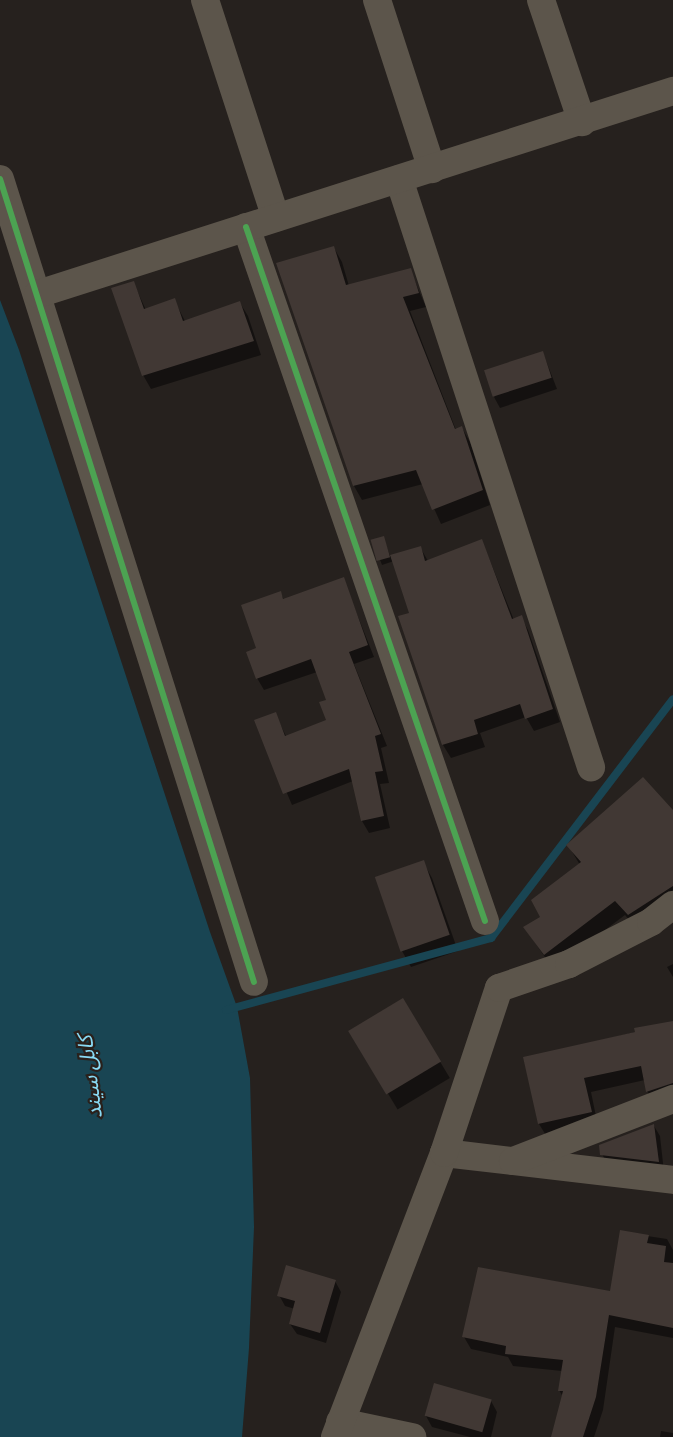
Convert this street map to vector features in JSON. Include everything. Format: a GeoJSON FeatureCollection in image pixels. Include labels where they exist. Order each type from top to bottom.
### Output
{"type":"FeatureCollection","features":[{"type":"Feature","properties":{"kind":"street"},"geometry":{"type":"LineString","coordinates":[[205,0],[276,218]]}},
{"type":"Feature","properties":{"kind":"street"},"geometry":{"type":"LineString","coordinates":[[377,0],[432,169]]}},
{"type":"Feature","properties":{"kind":"street"},"geometry":{"type":"LineString","coordinates":[[541,0],[582,122]]}},
{"type":"Feature","properties":{"kind":"street"},"geometry":{"type":"LineString","coordinates":[[38,294],[673,92]]}},
{"type":"Feature","properties":{"kind":"street"},"geometry":{"type":"LineString","coordinates":[[0,179],[254,982]]}},
{"type":"Feature","properties":{"kind":"street"},"geometry":{"type":"LineString","coordinates":[[399,179],[591,767]]}},
{"type":"Feature","properties":{"kind":"street"},"geometry":{"type":"LineString","coordinates":[[246,227],[485,921]]}},
{"type":"Feature","properties":{"kind":"street"},"geometry":{"type":"LineString","coordinates":[[412,1437],[337,1430],[444,1153],[499,988],[569,963],[651,922],[673,905]]}},
{"type":"Feature","properties":{"kind":"street"},"geometry":{"type":"LineString","coordinates":[[510,1162],[673,1099]]}},
{"type":"Feature","properties":{"kind":"street"},"geometry":{"type":"LineString","coordinates":[[444,1153],[673,1180]]}},
{"type":"Feature","properties":{"kind":"water","name":"کابل سيند"},"geometry":{"type":"Polygon","coordinates":[[[0,300],[19,350],[210,932],[237,1007],[250,1078],[254,1227],[249,1348],[242,1437],[0,1437],[0,300]]]}},
{"type":"Feature","properties":{"kind":"building"},"geometry":{"type":"Polygon","coordinates":[[[334,246],[346,285],[411,268],[419,293],[403,297],[455,429],[462,426],[483,490],[432,510],[416,470],[353,486],[276,263],[334,246]]]}},
{"type":"Feature","properties":{"kind":"building"},"geometry":{"type":"Polygon","coordinates":[[[134,281],[144,309],[175,298],[183,321],[240,301],[254,341],[142,376],[111,288],[134,281]]]}},
{"type":"Feature","properties":{"kind":"building"},"geometry":{"type":"Polygon","coordinates":[[[543,351],[552,378],[493,397],[484,370],[543,351]]]}},
{"type":"Feature","properties":{"kind":"building"},"geometry":{"type":"Polygon","coordinates":[[[384,536],[390,557],[377,561],[371,540],[384,536]]]}},
{"type":"Feature","properties":{"kind":"building"},"geometry":{"type":"Polygon","coordinates":[[[482,539],[512,619],[522,615],[553,709],[525,719],[520,704],[474,720],[478,734],[442,745],[398,616],[409,613],[390,555],[421,546],[425,561],[482,539]]]}},
{"type":"Feature","properties":{"kind":"building"},"geometry":{"type":"Polygon","coordinates":[[[344,577],[368,645],[349,652],[381,734],[375,736],[383,771],[375,772],[384,816],[361,821],[349,769],[283,794],[254,720],[276,712],[285,736],[326,720],[319,702],[326,700],[311,659],[256,679],[246,652],[256,648],[241,605],[281,591],[283,599],[344,577]]]}},
{"type":"Feature","properties":{"kind":"building"},"geometry":{"type":"Polygon","coordinates":[[[643,777],[673,810],[673,886],[628,915],[615,901],[544,955],[523,927],[540,917],[531,900],[581,862],[566,845],[643,777]]]}},
{"type":"Feature","properties":{"kind":"building"},"geometry":{"type":"Polygon","coordinates":[[[424,860],[450,935],[401,952],[375,877],[424,860]]]}},
{"type":"Feature","properties":{"kind":"building"},"geometry":{"type":"Polygon","coordinates":[[[403,998],[441,1061],[386,1094],[348,1031],[403,998]]]}},
{"type":"Feature","properties":{"kind":"building"},"geometry":{"type":"Polygon","coordinates":[[[673,1021],[673,1083],[646,1092],[641,1066],[584,1078],[592,1112],[538,1124],[523,1057],[635,1032],[634,1028],[673,1021]]]}},
{"type":"Feature","properties":{"kind":"building"},"geometry":{"type":"Polygon","coordinates":[[[654,1124],[659,1162],[600,1155],[599,1145],[654,1124]]]}},
{"type":"Feature","properties":{"kind":"building"},"geometry":{"type":"Polygon","coordinates":[[[620,1230],[649,1235],[647,1243],[666,1246],[664,1262],[673,1263],[673,1328],[609,1315],[596,1397],[583,1437],[551,1437],[563,1391],[558,1391],[563,1360],[505,1354],[506,1346],[462,1337],[478,1267],[610,1291],[620,1230]]]}},
{"type":"Feature","properties":{"kind":"building"},"geometry":{"type":"Polygon","coordinates":[[[286,1265],[336,1280],[320,1333],[289,1324],[295,1301],[277,1296],[286,1265]]]}},
{"type":"Feature","properties":{"kind":"building"},"geometry":{"type":"Polygon","coordinates":[[[434,1383],[492,1400],[482,1432],[425,1416],[434,1383]]]}},
{"type":"Feature","properties":{"kind":"waterway"},"geometry":{"type":"LineString","coordinates":[[226,1010],[491,938],[673,699]]}},
{"type":"Feature","properties":{"kind":"cycle path"},"geometry":{"type":"LineString","coordinates":[[0,179],[254,982]]}},
{"type":"Feature","properties":{"kind":"cycle path"},"geometry":{"type":"LineString","coordinates":[[246,227],[485,921]]}}]}
